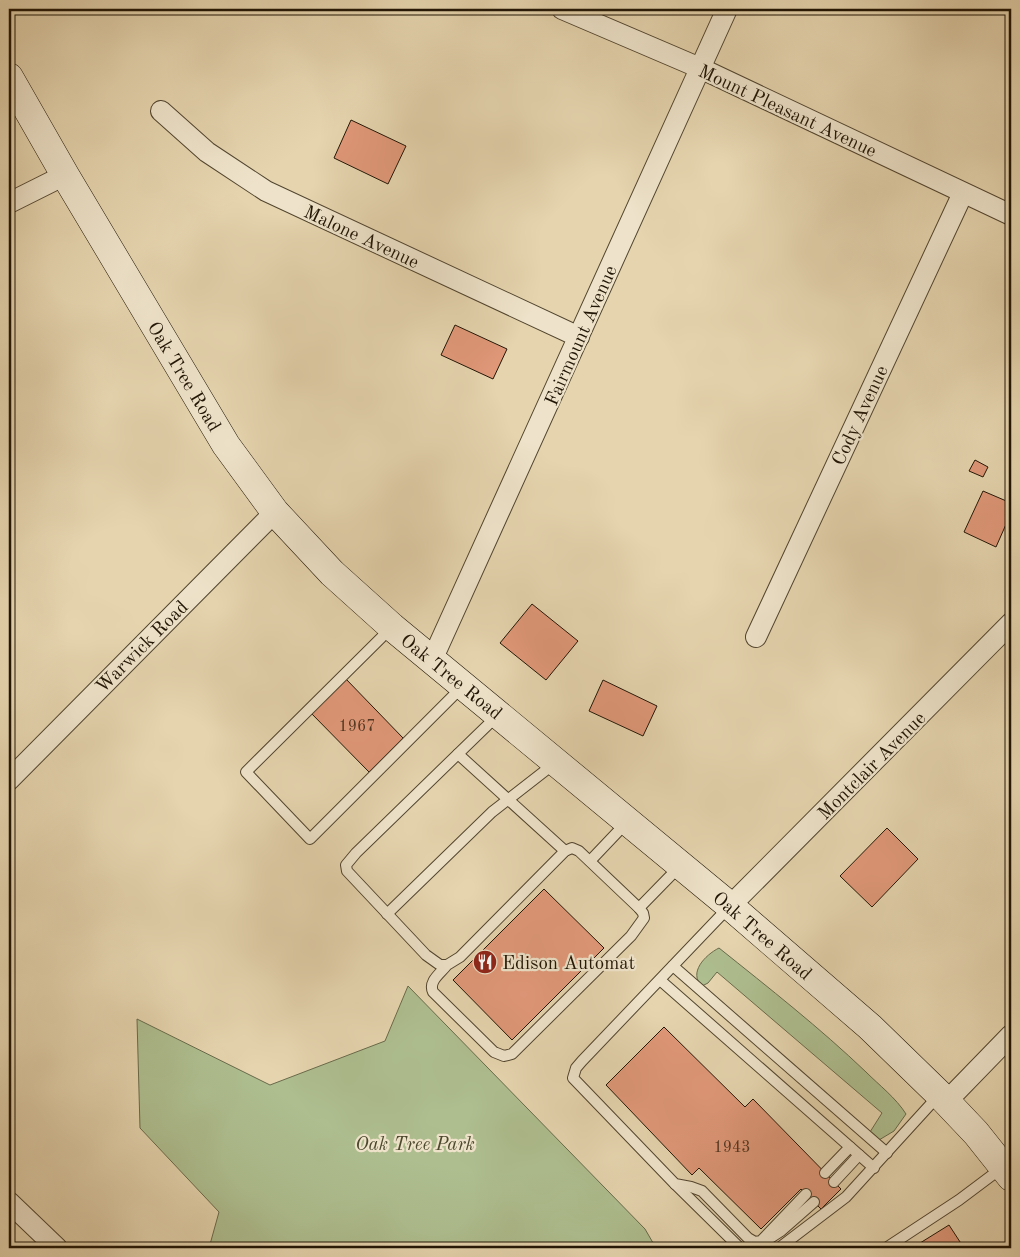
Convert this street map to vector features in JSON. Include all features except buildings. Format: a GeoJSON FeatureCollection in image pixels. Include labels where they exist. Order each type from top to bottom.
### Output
{"type":"FeatureCollection","features":[{"type":"Feature","properties":{"kind":"main road","name":"Oak Tree Road"},"geometry":{"type":"LineString","coordinates":[[9,77],[65,175],[226,445],[275,512],[332,574],[392,627],[730,906],[870,1027],[943,1098],[1007,1172]]}},
{"type":"Feature","properties":{"kind":"street","name":"Mount Pleasant Avenue"},"geometry":{"type":"LineString","coordinates":[[562,9],[700,68],[1011,216]]}},
{"type":"Feature","properties":{"kind":"street","name":"Fairmount Avenue"},"geometry":{"type":"LineString","coordinates":[[432,660],[727,9]]}},
{"type":"Feature","properties":{"kind":"street","name":"Malone Avenue"},"geometry":{"type":"LineString","coordinates":[[161,111],[207,152],[266,191],[579,337]]}},
{"type":"Feature","properties":{"kind":"street"},"geometry":{"type":"LineString","coordinates":[[9,203],[65,175]]}},
{"type":"Feature","properties":{"kind":"street","name":"Cody Avenue"},"geometry":{"type":"LineString","coordinates":[[756,637],[963,193]]}},
{"type":"Feature","properties":{"kind":"street","name":"Warwick Road"},"geometry":{"type":"LineString","coordinates":[[9,780],[275,512]]}},
{"type":"Feature","properties":{"kind":"street","name":"Montclair Avenue"},"geometry":{"type":"LineString","coordinates":[[730,906],[1011,623]]}},
{"type":"Feature","properties":{"kind":"street"},"geometry":{"type":"LineString","coordinates":[[943,1098],[1011,1035]]}},
{"type":"Feature","properties":{"kind":"street"},"geometry":{"type":"LineString","coordinates":[[9,1202],[58,1248]]}},
{"type":"Feature","properties":{"kind":"lane"},"geometry":{"type":"LineString","coordinates":[[392,627],[246,772],[310,839],[464,686]]}},
{"type":"Feature","properties":{"kind":"lane"},"geometry":{"type":"LineString","coordinates":[[447,965],[440,966],[432,961],[347,871],[346,865],[356,853],[499,715]]}},
{"type":"Feature","properties":{"kind":"lane"},"geometry":{"type":"LineString","coordinates":[[458,754],[565,851]]}},
{"type":"Feature","properties":{"kind":"lane"},"geometry":{"type":"LineString","coordinates":[[387,914],[492,812],[556,762]]}},
{"type":"Feature","properties":{"kind":"lane"},"geometry":{"type":"LineString","coordinates":[[590,861],[628,822]]}},
{"type":"Feature","properties":{"kind":"lane"},"geometry":{"type":"LineString","coordinates":[[572,848],[576,849],[639,908],[644,918],[637,930],[512,1054],[504,1056],[494,1052],[433,992],[431,988],[432,983],[447,965],[460,957],[565,851],[572,848]]}},
{"type":"Feature","properties":{"kind":"lane"},"geometry":{"type":"LineString","coordinates":[[639,908],[681,865]]}},
{"type":"Feature","properties":{"kind":"lane"},"geometry":{"type":"LineString","coordinates":[[730,906],[582,1061],[576,1068],[574,1078],[740,1248]]}},
{"type":"Feature","properties":{"kind":"lane"},"geometry":{"type":"LineString","coordinates":[[673,966],[887,1153]]}},
{"type":"Feature","properties":{"kind":"lane"},"geometry":{"type":"LineString","coordinates":[[660,980],[874,1168]]}},
{"type":"Feature","properties":{"kind":"lane"},"geometry":{"type":"LineString","coordinates":[[780,1248],[846,1197],[887,1153],[943,1098]]}},
{"type":"Feature","properties":{"kind":"lane"},"geometry":{"type":"LineString","coordinates":[[825,1173],[850,1147]]}},
{"type":"Feature","properties":{"kind":"lane"},"geometry":{"type":"LineString","coordinates":[[834,1182],[859,1155]]}},
{"type":"Feature","properties":{"kind":"lane"},"geometry":{"type":"LineString","coordinates":[[886,1248],[959,1200],[1007,1172]]}},
{"type":"Feature","properties":{"kind":"lane"},"geometry":{"type":"LineString","coordinates":[[676,1184],[691,1186],[702,1191],[754,1242],[767,1240],[781,1231],[814,1202]]}},
{"type":"Feature","properties":{"kind":"lane"},"geometry":{"type":"LineString","coordinates":[[761,1241],[806,1194]]}},
{"type":"Feature","properties":{"kind":"green space"},"geometry":{"type":"Polygon","coordinates":[[[719,948],[812,1024],[892,1097],[906,1114],[894,1131],[879,1140],[870,1132],[882,1113],[717,972],[708,983],[702,986],[697,976],[700,965],[708,955],[719,948]]]}},
{"type":"Feature","properties":{"kind":"green space","name":"Oak Tree Park"},"geometry":{"type":"Polygon","coordinates":[[[408,986],[645,1229],[656,1248],[209,1248],[219,1212],[140,1128],[137,1019],[270,1085],[385,1041],[408,986]]]}},
{"type":"Feature","properties":{"kind":"place","name":"Edison Automat"},"geometry":{"type":"Point","coordinates":[485,962]}}]}
